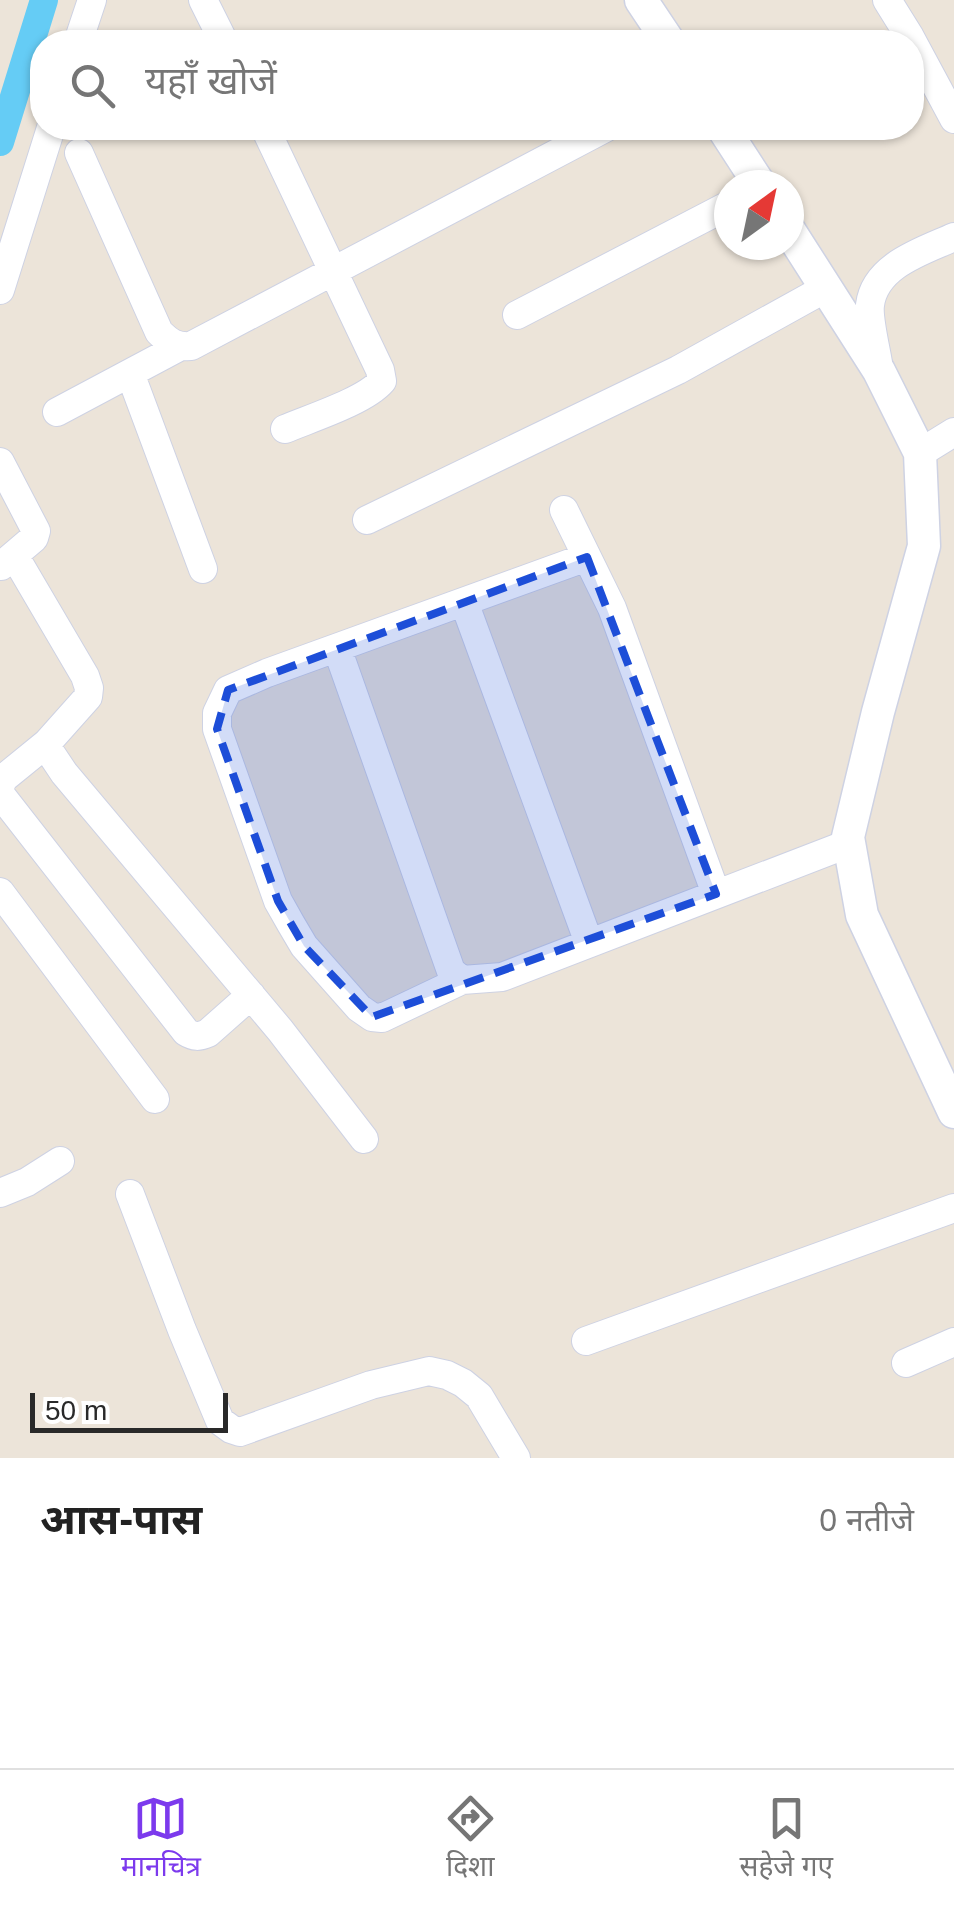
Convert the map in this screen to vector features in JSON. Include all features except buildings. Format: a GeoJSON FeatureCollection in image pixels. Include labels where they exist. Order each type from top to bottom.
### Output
{"type":"FeatureCollection","features":[{"type":"Feature","properties":{"kind":"street"},"geometry":{"type":"LineString","coordinates":[[82,30],[92,0]]}},
{"type":"Feature","properties":{"kind":"street"},"geometry":{"type":"LineString","coordinates":[[203,0],[218,30]]}},
{"type":"Feature","properties":{"kind":"street"},"geometry":{"type":"LineString","coordinates":[[642,0],[661,30]]}},
{"type":"Feature","properties":{"kind":"street"},"geometry":{"type":"LineString","coordinates":[[887,0],[906,30]]}},
{"type":"Feature","properties":{"kind":"street"},"geometry":{"type":"LineString","coordinates":[[924,63],[954,119]]}},
{"type":"Feature","properties":{"kind":"street"},"geometry":{"type":"LineString","coordinates":[[0,290],[47,140]]}},
{"type":"Feature","properties":{"kind":"street"},"geometry":{"type":"LineString","coordinates":[[271,140],[382,381],[362,396],[285,429]]}},
{"type":"Feature","properties":{"kind":"street"},"geometry":{"type":"LineString","coordinates":[[57,412],[178,347],[191,346],[581,140]]}},
{"type":"Feature","properties":{"kind":"street"},"geometry":{"type":"LineString","coordinates":[[731,140],[750,170]]}},
{"type":"Feature","properties":{"kind":"street"},"geometry":{"type":"LineString","coordinates":[[79,153],[159,332],[178,347]]}},
{"type":"Feature","properties":{"kind":"street"},"geometry":{"type":"LineString","coordinates":[[517,314],[714,213]]}},
{"type":"Feature","properties":{"kind":"street"},"geometry":{"type":"LineString","coordinates":[[879,371],[870,305],[878,284],[894,265],[954,237]]}},
{"type":"Feature","properties":{"kind":"street"},"geometry":{"type":"LineString","coordinates":[[804,254],[879,371],[920,453],[924,546],[848,837],[862,915],[954,1112]]}},
{"type":"Feature","properties":{"kind":"street"},"geometry":{"type":"LineString","coordinates":[[367,520],[678,370],[826,288]]}},
{"type":"Feature","properties":{"kind":"street"},"geometry":{"type":"LineString","coordinates":[[130,373],[203,570]]}},
{"type":"Feature","properties":{"kind":"street"},"geometry":{"type":"LineString","coordinates":[[920,453],[954,432]]}},
{"type":"Feature","properties":{"kind":"street"},"geometry":{"type":"LineString","coordinates":[[0,462],[36,531],[34,538],[7,562],[90,688],[88,696],[48,743],[4,778],[1,795],[186,1032],[193,1036],[208,1033],[251,996]]}},
{"type":"Feature","properties":{"kind":"street"},"geometry":{"type":"LineString","coordinates":[[564,510],[612,608],[716,894]]}},
{"type":"Feature","properties":{"kind":"street"},"geometry":{"type":"LineString","coordinates":[[587,557],[228,690],[217,713],[216,730],[278,901],[304,946],[359,1008],[372,1017],[382,1018],[462,980],[502,976],[850,843]]}},
{"type":"Feature","properties":{"kind":"street"},"geometry":{"type":"LineString","coordinates":[[464,602],[589,943]]}},
{"type":"Feature","properties":{"kind":"street"},"geometry":{"type":"LineString","coordinates":[[336,648],[451,971],[462,980]]}},
{"type":"Feature","properties":{"kind":"street"},"geometry":{"type":"LineString","coordinates":[[48,743],[64,773],[251,996],[364,1139]]}},
{"type":"Feature","properties":{"kind":"street"},"geometry":{"type":"LineString","coordinates":[[0,892],[155,1099]]}},
{"type":"Feature","properties":{"kind":"street"},"geometry":{"type":"LineString","coordinates":[[0,1193],[28,1182],[60,1161]]}},
{"type":"Feature","properties":{"kind":"street"},"geometry":{"type":"LineString","coordinates":[[130,1194],[220,1421],[231,1429],[240,1432],[371,1385],[430,1371],[463,1383],[479,1396],[516,1458]]}},
{"type":"Feature","properties":{"kind":"street"},"geometry":{"type":"LineString","coordinates":[[586,1342],[954,1208]]}},
{"type":"Feature","properties":{"kind":"street"},"geometry":{"type":"LineString","coordinates":[[906,1363],[954,1342]]}},
{"type":"Feature","properties":{"kind":"highlighted area"},"geometry":{"type":"Polygon","coordinates":[[[587,557],[716,894],[372,1017],[304,946],[278,901],[217,729],[228,690],[587,557]]]}},
{"type":"Feature","properties":{"kind":"waterway"},"geometry":{"type":"LineString","coordinates":[[35,30],[44,0]]}},
{"type":"Feature","properties":{"kind":"waterway"},"geometry":{"type":"LineString","coordinates":[[0,142],[30,45]]}}]}
